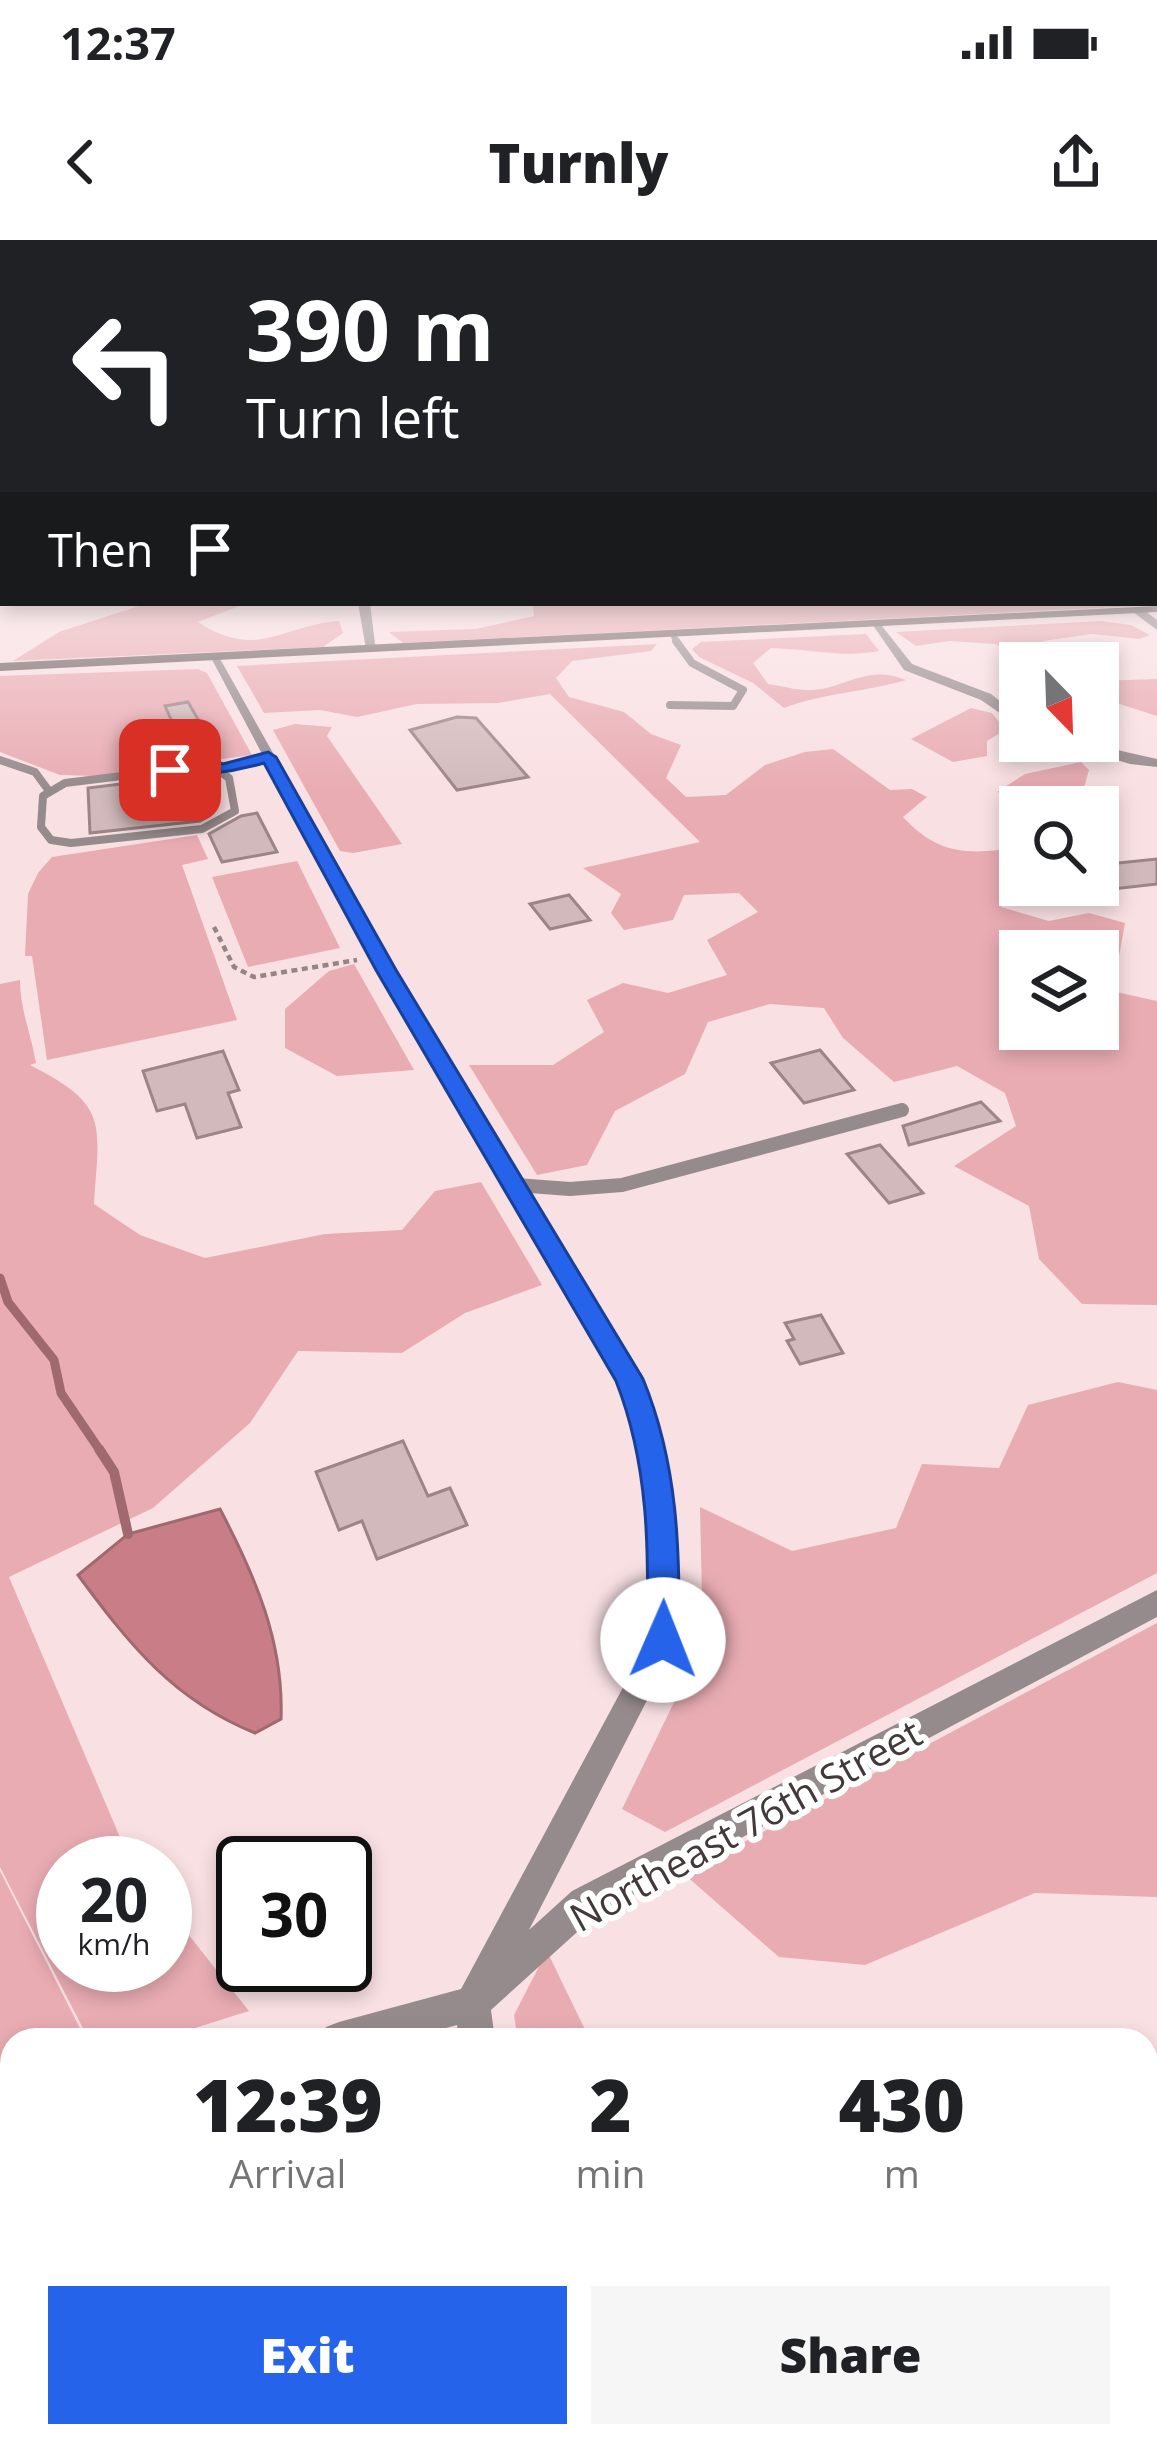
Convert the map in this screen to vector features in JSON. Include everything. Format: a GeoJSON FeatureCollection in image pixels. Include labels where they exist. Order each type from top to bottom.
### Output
{"type":"FeatureCollection","features":[{"type":"Feature","properties":{"kind":"street"},"geometry":{"type":"LineString","coordinates":[[365,606],[372,649]]}},
{"type":"Feature","properties":{"kind":"street"},"geometry":{"type":"LineString","coordinates":[[0,667],[1157,609]]}},
{"type":"Feature","properties":{"kind":"street"},"geometry":{"type":"LineString","coordinates":[[1137,610],[1157,626]]}},
{"type":"Feature","properties":{"kind":"street"},"geometry":{"type":"LineString","coordinates":[[874,624],[908,667],[986,697],[999,707]]}},
{"type":"Feature","properties":{"kind":"street"},"geometry":{"type":"LineString","coordinates":[[213,657],[378,955],[629,1379],[646,1421],[664,1532],[663,1640],[472,2002],[475,2028]]}},
{"type":"Feature","properties":{"kind":"street"},"geometry":{"type":"LineString","coordinates":[[1119,757],[1157,763]]}},
{"type":"Feature","properties":{"kind":"street","name":"Northeast 76th Street"},"geometry":{"type":"LineString","coordinates":[[380,2028],[472,2002],[584,1903],[1157,1603]]}},
{"type":"Feature","properties":{"kind":"lane"},"geometry":{"type":"LineString","coordinates":[[670,705],[733,706],[743,690],[694,666],[679,653],[673,634]]}},
{"type":"Feature","properties":{"kind":"lane"},"geometry":{"type":"LineString","coordinates":[[222,769],[268,757]]}},
{"type":"Feature","properties":{"kind":"lane"},"geometry":{"type":"LineString","coordinates":[[0,760],[35,772],[49,790]]}},
{"type":"Feature","properties":{"kind":"lane"},"geometry":{"type":"LineString","coordinates":[[211,765],[222,769],[229,778],[235,811],[202,829],[105,842],[51,840],[41,827],[43,796],[49,790],[88,780],[211,765]]}},
{"type":"Feature","properties":{"kind":"lane"},"geometry":{"type":"LineString","coordinates":[[516,1185],[622,1185],[902,1110]]}},
{"type":"Feature","properties":{"kind":"path"},"geometry":{"type":"LineString","coordinates":[[214,927],[234,966],[245,976],[279,975],[378,955]]}},
{"type":"Feature","properties":{"kind":"shaded area"},"geometry":{"type":"Polygon","coordinates":[[[139,606],[239,606],[198,622],[237,639],[269,638],[339,621],[343,633],[323,647],[13,661],[59,632],[139,606]]]}},
{"type":"Feature","properties":{"kind":"shaded area"},"geometry":{"type":"Polygon","coordinates":[[[533,606],[1137,606],[403,643],[389,632],[476,629],[534,616],[533,606]]]}},
{"type":"Feature","properties":{"kind":"shaded area"},"geometry":{"type":"Polygon","coordinates":[[[1101,621],[1131,625],[1150,635],[1140,639],[1092,634],[1045,642],[999,642],[999,646],[950,641],[916,646],[896,632],[1101,621]]]}},
{"type":"Feature","properties":{"kind":"shaded area"},"geometry":{"type":"Polygon","coordinates":[[[866,634],[879,651],[771,648],[753,663],[768,684],[799,689],[821,689],[879,674],[906,680],[784,708],[753,683],[692,649],[701,642],[866,634]]]}},
{"type":"Feature","properties":{"kind":"shaded area"},"geometry":{"type":"Polygon","coordinates":[[[657,644],[651,651],[572,661],[556,678],[569,697],[624,712],[651,734],[681,745],[666,778],[686,797],[726,795],[765,765],[833,749],[890,790],[912,789],[927,797],[903,817],[929,839],[956,850],[999,849],[999,906],[1049,921],[1089,913],[1125,923],[1119,956],[1119,930],[999,930],[999,1050],[1119,1050],[1119,993],[1157,1001],[1157,1305],[1082,1304],[1039,1259],[1029,1206],[954,1166],[1016,1126],[1005,1093],[957,1066],[894,1082],[843,1038],[824,1008],[770,1004],[708,1022],[685,1074],[615,1111],[587,1165],[537,1175],[469,1065],[553,1065],[604,1032],[587,1000],[623,983],[668,993],[727,975],[707,940],[758,912],[739,893],[684,895],[673,920],[624,930],[611,913],[621,894],[583,868],[700,842],[550,694],[498,703],[417,704],[357,717],[320,710],[264,713],[237,666],[657,644]]]}},
{"type":"Feature","properties":{"kind":"shaded area"},"geometry":{"type":"Polygon","coordinates":[[[198,669],[207,673],[252,755],[98,776],[60,775],[0,752],[0,676],[198,669]]]}},
{"type":"Feature","properties":{"kind":"shaded area"},"geometry":{"type":"Polygon","coordinates":[[[1157,679],[1157,716],[1119,704],[1119,680],[1157,679]]]}},
{"type":"Feature","properties":{"kind":"shaded area"},"geometry":{"type":"Polygon","coordinates":[[[971,708],[992,713],[999,722],[999,734],[987,741],[987,756],[953,762],[911,739],[971,708]]]}},
{"type":"Feature","properties":{"kind":"shaded area"},"geometry":{"type":"Polygon","coordinates":[[[295,724],[332,727],[327,736],[402,844],[340,851],[273,730],[295,724]]]}},
{"type":"Feature","properties":{"kind":"shaded area"},"geometry":{"type":"Polygon","coordinates":[[[1081,762],[1089,770],[1084,786],[1006,786],[1025,774],[1081,762]]]}},
{"type":"Feature","properties":{"kind":"shaded area"},"geometry":{"type":"Polygon","coordinates":[[[197,835],[208,859],[182,865],[237,1020],[47,1060],[32,956],[25,956],[28,894],[38,873],[52,857],[197,835]]]}},
{"type":"Feature","properties":{"kind":"shaded area"},"geometry":{"type":"Polygon","coordinates":[[[297,861],[340,948],[248,967],[212,877],[297,861]]]}},
{"type":"Feature","properties":{"kind":"shaded area"},"geometry":{"type":"Polygon","coordinates":[[[354,964],[414,1070],[337,1076],[285,1048],[285,1009],[329,971],[354,964]]]}},
{"type":"Feature","properties":{"kind":"shaded area"},"geometry":{"type":"Polygon","coordinates":[[[20,980],[36,1063],[30,1065],[74,1092],[94,1119],[94,1204],[140,1235],[205,1258],[325,1234],[402,1230],[435,1191],[481,1182],[542,1285],[465,1313],[402,1353],[298,1351],[250,1423],[153,1508],[9,1577],[119,1836],[36,1836],[36,1937],[0,1867],[0,984],[20,980]]]}},
{"type":"Feature","properties":{"kind":"shaded area"},"geometry":{"type":"Polygon","coordinates":[[[1118,1382],[1157,1390],[1157,1573],[665,1832],[622,1809],[703,1643],[700,1507],[792,1551],[896,1528],[922,1464],[999,1468],[1028,1405],[1118,1382]]]}},
{"type":"Feature","properties":{"kind":"shaded area"},"geometry":{"type":"Polygon","coordinates":[[[220,1509],[265,1610],[278,1663],[281,1719],[255,1733],[176,1687],[116,1624],[78,1575],[128,1534],[220,1509]]]}},
{"type":"Feature","properties":{"kind":"shaded area"},"geometry":{"type":"Polygon","coordinates":[[[1157,1623],[1157,1897],[1035,1893],[865,1965],[779,1957],[684,1874],[1157,1623]]]}},
{"type":"Feature","properties":{"kind":"shaded area"},"geometry":{"type":"Polygon","coordinates":[[[0,1871],[36,1942],[36,1992],[62,1992],[80,2028],[0,2028],[0,1871]]]}},
{"type":"Feature","properties":{"kind":"shaded area"},"geometry":{"type":"Polygon","coordinates":[[[192,1939],[216,1969],[216,1992],[234,1992],[249,2011],[195,2028],[83,2028],[64,1992],[192,1992],[192,1939]]]}},
{"type":"Feature","properties":{"kind":"shaded area"},"geometry":{"type":"Polygon","coordinates":[[[547,1951],[584,2028],[516,2028],[514,2015],[547,1951]]]}},
{"type":"Feature","properties":{"kind":"building"},"geometry":{"type":"Polygon","coordinates":[[[188,702],[207,735],[180,739],[165,706],[188,702]]]}},
{"type":"Feature","properties":{"kind":"building"},"geometry":{"type":"Polygon","coordinates":[[[457,717],[476,718],[528,777],[457,790],[410,730],[457,717]]]}},
{"type":"Feature","properties":{"kind":"building"},"geometry":{"type":"Polygon","coordinates":[[[202,774],[209,816],[200,821],[90,833],[88,788],[202,774]]]}},
{"type":"Feature","properties":{"kind":"building"},"geometry":{"type":"Polygon","coordinates":[[[257,813],[277,852],[222,862],[209,834],[241,816],[257,813]]]}},
{"type":"Feature","properties":{"kind":"building"},"geometry":{"type":"Polygon","coordinates":[[[1157,859],[1157,884],[1119,888],[1119,863],[1157,859]]]}},
{"type":"Feature","properties":{"kind":"building"},"geometry":{"type":"Polygon","coordinates":[[[569,895],[590,920],[550,929],[530,904],[569,895]]]}},
{"type":"Feature","properties":{"kind":"building"},"geometry":{"type":"Polygon","coordinates":[[[820,1050],[854,1090],[804,1103],[771,1063],[820,1050]]]}},
{"type":"Feature","properties":{"kind":"building"},"geometry":{"type":"Polygon","coordinates":[[[223,1051],[239,1090],[228,1093],[241,1127],[197,1138],[185,1104],[157,1111],[143,1071],[223,1051]]]}},
{"type":"Feature","properties":{"kind":"building"},"geometry":{"type":"Polygon","coordinates":[[[981,1102],[1000,1121],[909,1145],[903,1126],[981,1102]]]}},
{"type":"Feature","properties":{"kind":"building"},"geometry":{"type":"Polygon","coordinates":[[[880,1145],[923,1193],[889,1203],[847,1154],[880,1145]]]}},
{"type":"Feature","properties":{"kind":"building"},"geometry":{"type":"Polygon","coordinates":[[[821,1315],[843,1353],[800,1364],[787,1341],[794,1339],[785,1323],[821,1315]]]}},
{"type":"Feature","properties":{"kind":"building"},"geometry":{"type":"Polygon","coordinates":[[[403,1441],[428,1496],[450,1488],[467,1525],[377,1559],[362,1521],[339,1530],[316,1472],[403,1441]]]}},
{"type":"Feature","properties":{"kind":"waterway"},"geometry":{"type":"LineString","coordinates":[[0,1278],[8,1302],[54,1360],[61,1393],[100,1450]]}},
{"type":"Feature","properties":{"kind":"waterway"},"geometry":{"type":"LineString","coordinates":[[100,1450],[114,1472],[128,1534]]}},
{"type":"Feature","properties":{"kind":"route"},"geometry":{"type":"LineString","coordinates":[[170,770],[211,765],[222,769],[268,757],[386,970],[629,1379],[646,1421],[664,1532],[663,1640]]}}]}
